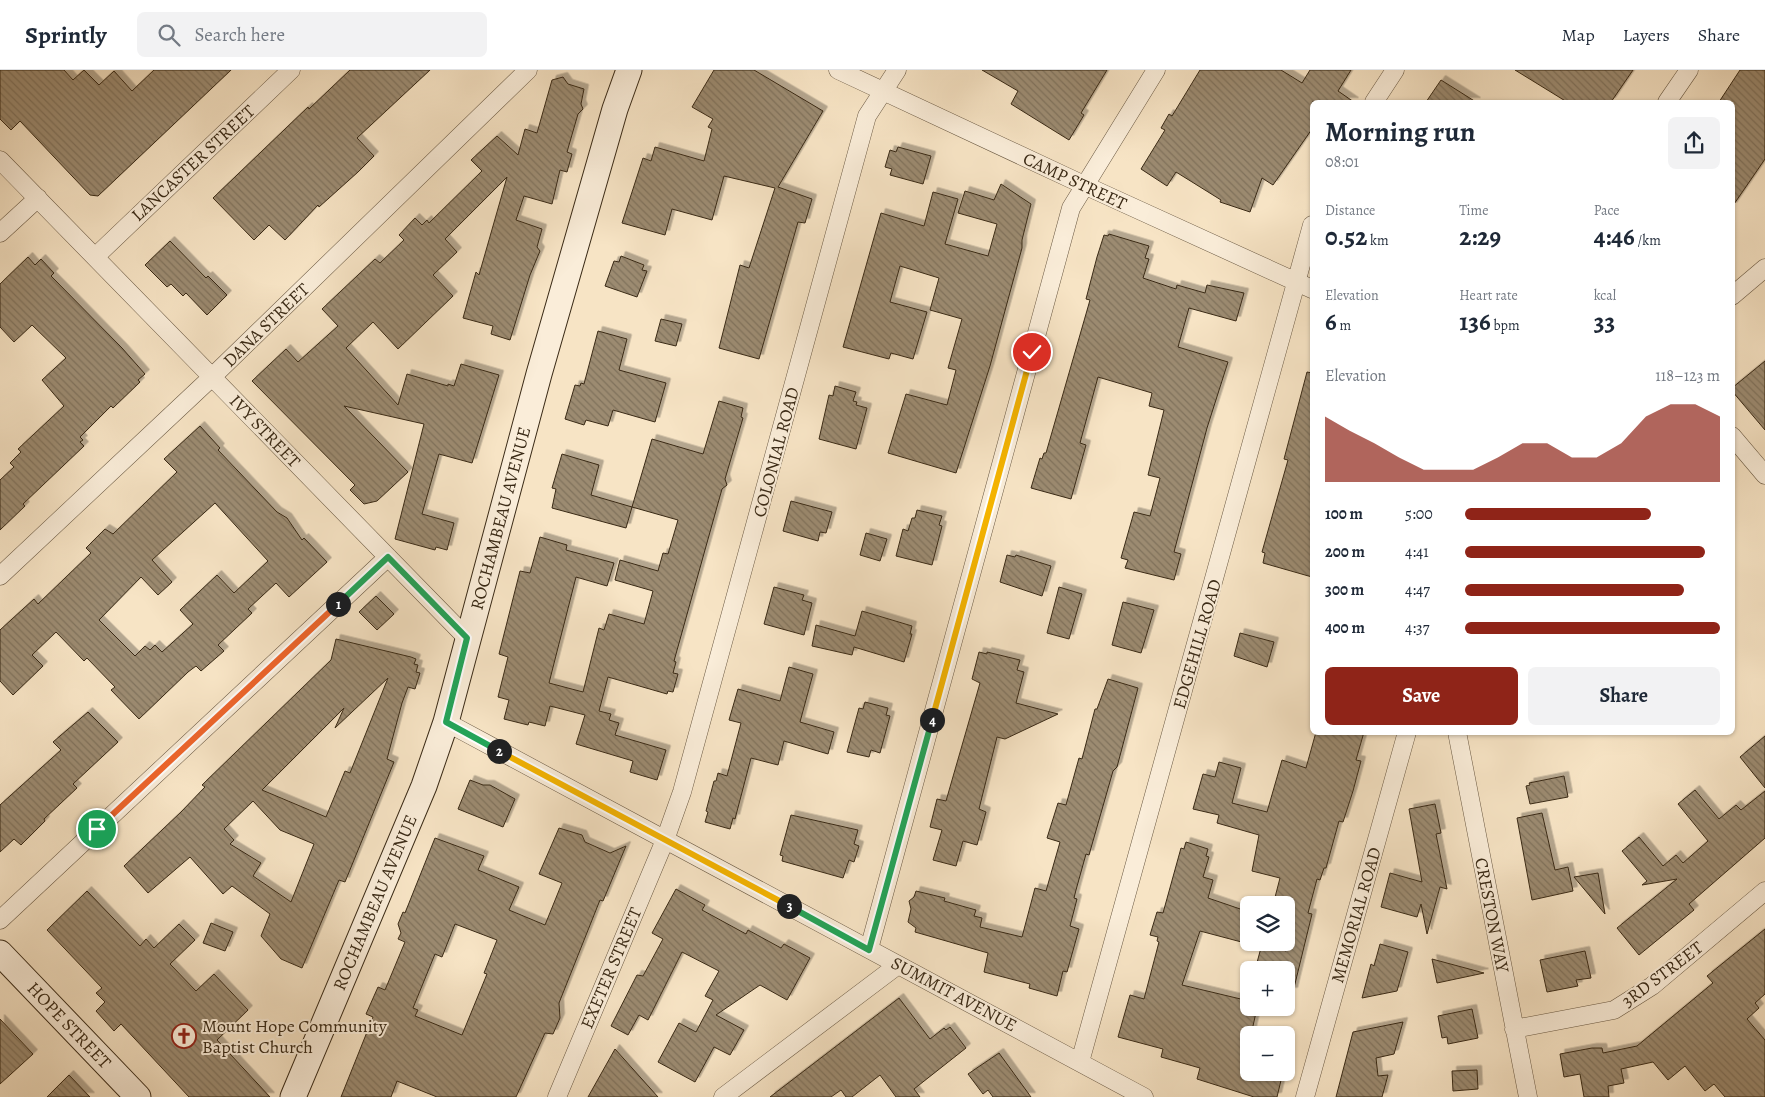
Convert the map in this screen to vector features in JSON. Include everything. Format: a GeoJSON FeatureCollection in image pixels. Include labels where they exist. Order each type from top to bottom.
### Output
{"type":"FeatureCollection","features":[{"type":"Feature","properties":{"kind":"street","name":"LANCASTER STREET"},"geometry":{"type":"LineString","coordinates":[[95,256],[291,70]]}},
{"type":"Feature","properties":{"kind":"street","name":"DANA STREET"},"geometry":{"type":"LineString","coordinates":[[0,576],[212,377],[528,70]]}},
{"type":"Feature","properties":{"kind":"street","name":"ROCHAMBEAU AVENUE"},"geometry":{"type":"LineString","coordinates":[[293,1097],[424,786],[446,722],[539,374],[615,109],[629,70]]}},
{"type":"Feature","properties":{"kind":"street","name":"CAMP STREET"},"geometry":{"type":"LineString","coordinates":[[838,70],[1084,186],[1310,288]]}},
{"type":"Feature","properties":{"kind":"street","name":"COLONIAL ROAD"},"geometry":{"type":"LineString","coordinates":[[665,840],[684,782],[867,116],[897,70]]}},
{"type":"Feature","properties":{"kind":"street"},"geometry":{"type":"LineString","coordinates":[[869,950],[1071,208],[1156,70]]}},
{"type":"Feature","properties":{"kind":"street"},"geometry":{"type":"LineString","coordinates":[[1375,100],[1395,70]]}},
{"type":"Feature","properties":{"kind":"street"},"geometry":{"type":"LineString","coordinates":[[1668,100],[1688,70]]}},
{"type":"Feature","properties":{"kind":"street","name":"IVY STREET"},"geometry":{"type":"LineString","coordinates":[[0,160],[467,638]]}},
{"type":"Feature","properties":{"kind":"street"},"geometry":{"type":"LineString","coordinates":[[0,234],[38,198]]}},
{"type":"Feature","properties":{"kind":"street","name":"EDGEHILL ROAD"},"geometry":{"type":"LineString","coordinates":[[1080,1062],[1310,232]]}},
{"type":"Feature","properties":{"kind":"street"},"geometry":{"type":"LineString","coordinates":[[1735,293],[1765,268]]}},
{"type":"Feature","properties":{"kind":"street"},"geometry":{"type":"LineString","coordinates":[[1735,440],[1765,475]]}},
{"type":"Feature","properties":{"kind":"street"},"geometry":{"type":"LineString","coordinates":[[0,920],[388,557]]}},
{"type":"Feature","properties":{"kind":"street","name":"SUMMIT AVENUE"},"geometry":{"type":"LineString","coordinates":[[446,722],[1080,1062],[1120,1092],[1144,1097]]}},
{"type":"Feature","properties":{"kind":"street","name":"MEMORIAL ROAD"},"geometry":{"type":"LineString","coordinates":[[1305,1097],[1406,735]]}},
{"type":"Feature","properties":{"kind":"street","name":"CRESTON WAY"},"geometry":{"type":"LineString","coordinates":[[1458,735],[1528,1097]]}},
{"type":"Feature","properties":{"kind":"street","name":"EXETER STREET"},"geometry":{"type":"LineString","coordinates":[[558,1097],[665,840]]}},
{"type":"Feature","properties":{"kind":"street","name":"3RD STREET"},"geometry":{"type":"LineString","coordinates":[[1514,1029],[1614,1010],[1652,986],[1765,892]]}},
{"type":"Feature","properties":{"kind":"street","name":"HOPE STREET"},"geometry":{"type":"LineString","coordinates":[[0,953],[132,1095]]}},
{"type":"Feature","properties":{"kind":"street"},"geometry":{"type":"LineString","coordinates":[[722,1097],[898,965]]}},
{"type":"Feature","properties":{"kind":"building"},"geometry":{"type":"Polygon","coordinates":[[[0,70],[64,70],[73,80],[84,70],[99,85],[114,71],[132,91],[154,70],[231,70],[98,196],[90,195],[20,121],[11,130],[0,119],[0,70]]]}},
{"type":"Feature","properties":{"kind":"building"},"geometry":{"type":"Polygon","coordinates":[[[350,70],[430,70],[357,138],[374,156],[358,172],[319,207],[318,205],[285,240],[269,225],[254,240],[213,198],[308,107],[309,109],[350,70]]]}},
{"type":"Feature","properties":{"kind":"building"},"geometry":{"type":"Polygon","coordinates":[[[714,70],[754,70],[823,111],[778,187],[812,199],[805,223],[798,222],[759,359],[719,348],[740,265],[749,268],[775,188],[724,176],[712,220],[672,209],[665,235],[622,223],[643,158],[651,161],[655,147],[704,161],[712,129],[708,127],[713,119],[692,107],[714,70]]]}},
{"type":"Feature","properties":{"kind":"building"},"geometry":{"type":"Polygon","coordinates":[[[982,70],[1107,70],[1081,113],[1084,115],[1069,140],[1011,104],[1018,91],[982,70]]]}},
{"type":"Feature","properties":{"kind":"building"},"geometry":{"type":"Polygon","coordinates":[[[1200,70],[1281,70],[1302,83],[1310,70],[1351,70],[1338,91],[1351,100],[1310,100],[1310,132],[1273,185],[1262,178],[1250,212],[1220,202],[1221,200],[1176,172],[1167,186],[1141,169],[1165,130],[1161,128],[1169,114],[1172,116],[1200,70]]]}},
{"type":"Feature","properties":{"kind":"building"},"geometry":{"type":"Polygon","coordinates":[[[1515,70],[1633,70],[1612,100],[1564,100],[1515,70]]]}},
{"type":"Feature","properties":{"kind":"building"},"geometry":{"type":"Polygon","coordinates":[[[1740,70],[1765,70],[1765,159],[1735,203],[1735,100],[1720,100],[1740,70]]]}},
{"type":"Feature","properties":{"kind":"building"},"geometry":{"type":"Polygon","coordinates":[[[563,77],[568,84],[584,89],[581,104],[583,109],[578,114],[567,152],[572,154],[567,172],[560,170],[552,204],[524,196],[516,220],[542,229],[537,247],[540,251],[530,275],[510,340],[491,334],[493,326],[463,318],[476,272],[479,275],[507,177],[445,239],[457,252],[433,275],[453,296],[398,349],[373,322],[346,348],[398,405],[407,374],[448,386],[448,384],[454,386],[461,364],[499,375],[472,463],[439,454],[422,514],[454,523],[447,550],[436,547],[435,550],[395,539],[424,424],[344,406],[408,472],[377,501],[364,504],[350,490],[355,485],[252,381],[286,349],[298,362],[338,326],[322,309],[375,259],[380,263],[404,240],[399,235],[415,218],[422,225],[427,220],[429,223],[482,171],[471,160],[497,136],[518,155],[525,129],[537,133],[552,80],[563,77]]]}},
{"type":"Feature","properties":{"kind":"building"},"geometry":{"type":"Polygon","coordinates":[[[1441,80],[1473,100],[1427,100],[1441,80]]]}},
{"type":"Feature","properties":{"kind":"building"},"geometry":{"type":"Polygon","coordinates":[[[898,147],[931,156],[923,184],[890,175],[892,169],[885,167],[890,150],[896,152],[898,147]]]}},
{"type":"Feature","properties":{"kind":"building"},"geometry":{"type":"Polygon","coordinates":[[[1001,184],[1031,204],[1022,240],[1022,248],[990,366],[956,473],[888,453],[906,394],[947,405],[956,370],[948,368],[962,319],[930,310],[939,278],[900,266],[890,302],[927,312],[913,359],[891,353],[889,359],[843,347],[881,213],[924,226],[933,192],[958,199],[945,244],[988,256],[997,224],[958,213],[965,191],[994,200],[1001,184]]]}},
{"type":"Feature","properties":{"kind":"building"},"geometry":{"type":"Polygon","coordinates":[[[1109,234],[1149,246],[1145,258],[1149,259],[1143,278],[1176,289],[1177,285],[1205,293],[1207,285],[1244,293],[1236,321],[1189,308],[1178,347],[1228,362],[1207,428],[1174,552],[1181,554],[1174,580],[1125,568],[1128,560],[1121,558],[1134,512],[1150,516],[1160,478],[1148,475],[1164,410],[1149,406],[1152,393],[1098,377],[1080,443],[1086,445],[1071,499],[1031,488],[1040,458],[1042,459],[1044,453],[1046,453],[1090,300],[1086,299],[1097,257],[1104,235],[1108,236],[1109,234]]]}},
{"type":"Feature","properties":{"kind":"building"},"geometry":{"type":"Polygon","coordinates":[[[170,241],[206,278],[208,276],[227,295],[207,315],[186,293],[183,296],[171,284],[167,287],[145,265],[170,241]]]}},
{"type":"Feature","properties":{"kind":"building"},"geometry":{"type":"Polygon","coordinates":[[[621,256],[644,265],[642,270],[647,271],[637,297],[605,286],[614,261],[619,262],[621,256]]]}},
{"type":"Feature","properties":{"kind":"building"},"geometry":{"type":"Polygon","coordinates":[[[28,257],[35,265],[41,259],[54,273],[51,276],[145,374],[138,380],[140,382],[113,408],[111,406],[80,437],[83,440],[80,442],[84,446],[23,504],[25,506],[0,530],[0,480],[14,467],[10,463],[21,452],[18,449],[64,406],[42,380],[66,358],[32,325],[14,342],[0,327],[0,284],[28,257]]]}},
{"type":"Feature","properties":{"kind":"building"},"geometry":{"type":"Polygon","coordinates":[[[661,319],[682,324],[676,346],[655,341],[661,319]]]}},
{"type":"Feature","properties":{"kind":"building"},"geometry":{"type":"Polygon","coordinates":[[[598,331],[627,339],[619,370],[666,383],[655,422],[613,410],[608,426],[586,420],[584,425],[565,419],[575,385],[580,386],[581,383],[584,384],[598,331]]]}},
{"type":"Feature","properties":{"kind":"building"},"geometry":{"type":"Polygon","coordinates":[[[1765,361],[1765,430],[1735,395],[1735,386],[1765,361]]]}},
{"type":"Feature","properties":{"kind":"building"},"geometry":{"type":"Polygon","coordinates":[[[1307,372],[1310,373],[1310,576],[1263,563],[1265,553],[1262,552],[1288,460],[1284,459],[1307,372]]]}},
{"type":"Feature","properties":{"kind":"building"},"geometry":{"type":"Polygon","coordinates":[[[835,386],[856,392],[853,401],[857,402],[856,405],[867,408],[856,449],[819,439],[829,395],[833,396],[835,386]]]}},
{"type":"Feature","properties":{"kind":"building"},"geometry":{"type":"Polygon","coordinates":[[[719,401],[743,408],[741,417],[743,418],[725,479],[727,485],[722,489],[674,661],[676,662],[673,673],[678,674],[673,692],[668,691],[667,694],[608,677],[599,711],[611,714],[609,720],[619,723],[615,735],[666,750],[657,780],[630,772],[633,761],[576,744],[585,715],[550,706],[545,726],[529,722],[528,725],[504,719],[509,700],[498,697],[508,657],[499,654],[520,571],[530,573],[540,537],[567,545],[566,550],[614,563],[607,586],[576,577],[549,683],[583,692],[599,628],[604,630],[609,614],[644,624],[653,591],[615,580],[620,560],[658,571],[663,553],[668,554],[678,520],[632,507],[652,439],[703,454],[719,401]]]}},
{"type":"Feature","properties":{"kind":"building"},"geometry":{"type":"Polygon","coordinates":[[[200,426],[220,448],[218,450],[277,512],[287,518],[302,540],[304,538],[327,562],[289,597],[276,583],[248,609],[252,613],[218,645],[224,651],[201,671],[196,666],[188,672],[139,719],[111,690],[115,687],[87,658],[84,661],[56,632],[32,655],[43,666],[13,695],[0,681],[0,630],[34,599],[38,604],[91,553],[86,548],[105,529],[113,534],[177,472],[164,459],[200,426]],[[215,503],[152,560],[172,582],[158,595],[141,577],[99,620],[135,656],[145,646],[150,650],[155,645],[162,652],[193,624],[180,610],[217,575],[234,593],[268,561],[215,503]]]}},
{"type":"Feature","properties":{"kind":"building"},"geometry":{"type":"Polygon","coordinates":[[[562,454],[599,465],[591,495],[632,507],[626,528],[552,508],[556,489],[552,488],[562,454]]]}},
{"type":"Feature","properties":{"kind":"building"},"geometry":{"type":"Polygon","coordinates":[[[791,501],[832,512],[826,533],[820,532],[818,541],[783,531],[791,501]]]}},
{"type":"Feature","properties":{"kind":"building"},"geometry":{"type":"Polygon","coordinates":[[[917,510],[942,516],[939,525],[942,526],[932,565],[896,556],[903,529],[908,531],[917,510]]]}},
{"type":"Feature","properties":{"kind":"building"},"geometry":{"type":"Polygon","coordinates":[[[866,533],[887,539],[880,561],[860,555],[866,533]]]}},
{"type":"Feature","properties":{"kind":"building"},"geometry":{"type":"Polygon","coordinates":[[[1007,555],[1015,557],[1016,555],[1051,566],[1042,596],[1000,582],[1007,555]]]}},
{"type":"Feature","properties":{"kind":"building"},"geometry":{"type":"Polygon","coordinates":[[[774,587],[804,595],[802,600],[812,603],[804,635],[764,624],[774,587]]]}},
{"type":"Feature","properties":{"kind":"building"},"geometry":{"type":"Polygon","coordinates":[[[1059,587],[1082,594],[1069,639],[1047,633],[1059,587]]]}},
{"type":"Feature","properties":{"kind":"building"},"geometry":{"type":"Polygon","coordinates":[[[376,596],[394,614],[377,630],[359,612],[376,596]]]}},
{"type":"Feature","properties":{"kind":"building"},"geometry":{"type":"Polygon","coordinates":[[[1123,602],[1154,610],[1141,653],[1112,645],[1123,602]]]}},
{"type":"Feature","properties":{"kind":"building"},"geometry":{"type":"Polygon","coordinates":[[[862,611],[912,626],[910,634],[912,634],[904,662],[854,647],[852,655],[812,646],[816,625],[855,636],[862,611]]]}},
{"type":"Feature","properties":{"kind":"building"},"geometry":{"type":"Polygon","coordinates":[[[1240,633],[1274,642],[1267,667],[1234,656],[1240,633]]]}},
{"type":"Feature","properties":{"kind":"building"},"geometry":{"type":"Polygon","coordinates":[[[336,639],[416,659],[414,664],[418,665],[416,672],[420,673],[415,689],[408,687],[402,703],[387,759],[394,762],[345,882],[339,880],[302,968],[281,959],[261,936],[270,914],[232,886],[223,894],[190,857],[148,893],[124,866],[205,787],[202,785],[331,660],[336,639]],[[388,678],[335,728],[344,708],[262,790],[326,817],[345,771],[350,773],[388,678]],[[253,801],[224,829],[234,840],[230,844],[261,863],[253,876],[291,902],[314,844],[280,830],[253,801]]]}},
{"type":"Feature","properties":{"kind":"building"},"geometry":{"type":"Polygon","coordinates":[[[979,652],[987,654],[987,652],[1020,660],[1017,670],[1024,672],[1016,703],[1058,714],[1005,739],[997,737],[979,809],[986,812],[977,845],[963,841],[956,866],[933,860],[942,830],[930,827],[937,799],[946,801],[980,683],[972,679],[979,652]]]}},
{"type":"Feature","properties":{"kind":"building"},"geometry":{"type":"Polygon","coordinates":[[[789,667],[813,674],[800,722],[834,732],[828,754],[784,741],[778,765],[751,758],[735,819],[733,818],[730,829],[705,822],[714,781],[716,781],[718,773],[727,776],[741,723],[729,720],[738,689],[780,701],[789,667]]]}},
{"type":"Feature","properties":{"kind":"building"},"geometry":{"type":"Polygon","coordinates":[[[1108,679],[1138,688],[1117,767],[1113,771],[1089,855],[1086,854],[1076,890],[1074,898],[1077,899],[1070,926],[1079,929],[1067,972],[1063,971],[1057,996],[1029,988],[1030,984],[984,972],[988,953],[915,932],[916,928],[908,922],[911,909],[909,901],[914,897],[916,891],[945,898],[944,901],[976,910],[974,916],[982,918],[980,927],[1022,937],[1035,888],[1046,891],[1060,842],[1047,838],[1058,803],[1066,805],[1079,758],[1082,759],[1095,709],[1097,709],[1108,679]]]}},
{"type":"Feature","properties":{"kind":"building"},"geometry":{"type":"Polygon","coordinates":[[[865,702],[888,708],[886,715],[890,716],[880,753],[871,750],[869,757],[847,752],[859,708],[863,709],[865,702]]]}},
{"type":"Feature","properties":{"kind":"building"},"geometry":{"type":"Polygon","coordinates":[[[88,712],[118,742],[73,784],[77,788],[44,819],[45,821],[21,845],[14,839],[0,852],[0,805],[61,750],[53,742],[88,712]]]}},
{"type":"Feature","properties":{"kind":"building"},"geometry":{"type":"Polygon","coordinates":[[[1315,735],[1363,735],[1356,760],[1361,761],[1353,791],[1343,822],[1339,821],[1326,868],[1324,868],[1320,880],[1317,879],[1308,913],[1312,914],[1295,984],[1295,961],[1257,961],[1260,951],[1295,951],[1295,896],[1275,896],[1280,878],[1252,871],[1259,835],[1217,823],[1219,815],[1193,809],[1203,774],[1215,777],[1219,762],[1241,768],[1232,803],[1267,812],[1282,760],[1306,768],[1315,735]]]}},
{"type":"Feature","properties":{"kind":"building"},"geometry":{"type":"Polygon","coordinates":[[[1765,736],[1765,788],[1740,757],[1765,736]]]}},
{"type":"Feature","properties":{"kind":"building"},"geometry":{"type":"Polygon","coordinates":[[[1564,776],[1568,797],[1530,804],[1526,786],[1530,785],[1529,783],[1564,776]]]}},
{"type":"Feature","properties":{"kind":"building"},"geometry":{"type":"Polygon","coordinates":[[[470,780],[483,785],[490,785],[515,799],[503,827],[458,809],[470,780]]]}},
{"type":"Feature","properties":{"kind":"building"},"geometry":{"type":"Polygon","coordinates":[[[1695,790],[1719,819],[1736,805],[1741,810],[1765,791],[1765,838],[1689,904],[1694,910],[1639,955],[1617,928],[1677,879],[1642,885],[1647,881],[1622,851],[1639,837],[1663,866],[1676,855],[1683,863],[1708,841],[1678,804],[1695,790]]]}},
{"type":"Feature","properties":{"kind":"building"},"geometry":{"type":"Polygon","coordinates":[[[1435,804],[1441,833],[1436,834],[1447,889],[1440,887],[1427,934],[1421,904],[1417,917],[1381,907],[1390,873],[1422,882],[1409,809],[1435,804]]]}},
{"type":"Feature","properties":{"kind":"building"},"geometry":{"type":"Polygon","coordinates":[[[1542,813],[1555,870],[1568,867],[1573,891],[1532,900],[1517,818],[1542,813]]]}},
{"type":"Feature","properties":{"kind":"building"},"geometry":{"type":"Polygon","coordinates":[[[791,815],[858,830],[854,844],[859,846],[854,862],[849,860],[843,878],[782,861],[783,856],[780,855],[791,815]]]}},
{"type":"Feature","properties":{"kind":"building"},"geometry":{"type":"Polygon","coordinates":[[[559,828],[582,835],[585,842],[610,853],[626,846],[603,901],[600,900],[559,1003],[560,1018],[553,1034],[545,1033],[516,1097],[437,1097],[397,1081],[391,1097],[341,1097],[373,1017],[366,1014],[378,987],[385,990],[405,942],[398,939],[401,933],[398,924],[403,912],[405,913],[435,838],[484,856],[478,870],[519,887],[509,910],[545,925],[562,883],[539,874],[559,828]],[[455,924],[442,957],[435,954],[413,1008],[418,1010],[415,1016],[462,1035],[487,974],[484,973],[497,940],[455,924]]]}},
{"type":"Feature","properties":{"kind":"building"},"geometry":{"type":"Polygon","coordinates":[[[1186,842],[1208,849],[1206,856],[1209,857],[1203,877],[1213,880],[1208,898],[1240,909],[1240,942],[1200,931],[1182,985],[1240,999],[1240,1016],[1255,1016],[1253,1026],[1240,1026],[1240,1081],[1281,1081],[1277,1097],[1254,1097],[1197,1079],[1200,1068],[1161,1057],[1163,1049],[1118,1037],[1130,995],[1144,999],[1159,942],[1157,941],[1158,937],[1150,935],[1157,912],[1163,913],[1181,848],[1184,849],[1186,842]]]}},
{"type":"Feature","properties":{"kind":"building"},"geometry":{"type":"Polygon","coordinates":[[[1598,873],[1605,914],[1574,877],[1598,873]]]}},
{"type":"Feature","properties":{"kind":"building"},"geometry":{"type":"Polygon","coordinates":[[[676,889],[705,905],[702,910],[746,934],[748,930],[781,948],[784,944],[810,958],[787,1000],[760,985],[716,1015],[744,1030],[730,1055],[714,1047],[695,1082],[658,1062],[679,1023],[696,1032],[713,1000],[705,996],[719,971],[682,952],[648,1020],[639,1015],[628,1035],[611,1026],[637,975],[643,976],[663,939],[652,933],[676,889]]]}},
{"type":"Feature","properties":{"kind":"building"},"geometry":{"type":"Polygon","coordinates":[[[87,891],[140,946],[146,939],[154,948],[179,924],[195,940],[170,964],[196,991],[214,974],[248,1010],[217,1040],[270,1097],[189,1097],[121,1024],[114,1031],[96,1011],[105,1002],[96,993],[102,988],[47,930],[87,891]]]}},
{"type":"Feature","properties":{"kind":"building"},"geometry":{"type":"Polygon","coordinates":[[[211,923],[233,932],[225,951],[203,943],[211,923]]]}},
{"type":"Feature","properties":{"kind":"building"},"geometry":{"type":"Polygon","coordinates":[[[1765,929],[1765,994],[1755,1003],[1759,1008],[1747,1019],[1765,1040],[1765,1097],[1725,1097],[1714,1084],[1705,1091],[1685,1066],[1668,1080],[1653,1062],[1621,1069],[1624,1083],[1608,1086],[1609,1097],[1584,1097],[1580,1074],[1564,1077],[1560,1054],[1592,1048],[1602,1048],[1603,1053],[1637,1046],[1713,983],[1707,976],[1765,929]]]}},
{"type":"Feature","properties":{"kind":"building"},"geometry":{"type":"Polygon","coordinates":[[[1380,944],[1408,952],[1397,991],[1362,998],[1371,964],[1374,966],[1380,944]]]}},
{"type":"Feature","properties":{"kind":"building"},"geometry":{"type":"Polygon","coordinates":[[[1585,951],[1591,978],[1576,980],[1578,986],[1547,992],[1540,960],[1585,951]]]}},
{"type":"Feature","properties":{"kind":"building"},"geometry":{"type":"Polygon","coordinates":[[[1432,959],[1484,973],[1437,983],[1432,959]]]}},
{"type":"Feature","properties":{"kind":"building"},"geometry":{"type":"Polygon","coordinates":[[[899,998],[930,1039],[944,1028],[946,1030],[950,1027],[966,1048],[914,1089],[920,1097],[896,1097],[880,1075],[852,1097],[846,1097],[841,1090],[831,1097],[770,1097],[899,998]]]}},
{"type":"Feature","properties":{"kind":"building"},"geometry":{"type":"Polygon","coordinates":[[[1472,1009],[1478,1038],[1448,1044],[1447,1037],[1442,1038],[1438,1016],[1472,1009]]]}},
{"type":"Feature","properties":{"kind":"building"},"geometry":{"type":"Polygon","coordinates":[[[0,1019],[33,1054],[0,1084],[0,1019]]]}},
{"type":"Feature","properties":{"kind":"building"},"geometry":{"type":"Polygon","coordinates":[[[1403,1022],[1394,1054],[1376,1058],[1378,1076],[1388,1075],[1382,1097],[1336,1097],[1353,1032],[1403,1022]]]}},
{"type":"Feature","properties":{"kind":"building"},"geometry":{"type":"Polygon","coordinates":[[[615,1049],[658,1097],[588,1097],[615,1049]]]}},
{"type":"Feature","properties":{"kind":"building"},"geometry":{"type":"Polygon","coordinates":[[[999,1053],[1031,1097],[993,1097],[988,1090],[983,1094],[968,1074],[999,1053]]]}},
{"type":"Feature","properties":{"kind":"building"},"geometry":{"type":"Polygon","coordinates":[[[1477,1070],[1478,1089],[1453,1091],[1452,1071],[1477,1070]]]}},
{"type":"Feature","properties":{"kind":"building"},"geometry":{"type":"Polygon","coordinates":[[[69,1075],[90,1097],[47,1097],[69,1075]]]}},
{"type":"Feature","properties":{"kind":"place","name":"Mount Hope Community Baptist Church"},"geometry":{"type":"Point","coordinates":[184,1036]}},
{"type":"Feature","properties":{"kind":"route"},"geometry":{"type":"LineString","coordinates":[[97,829],[388,557],[467,638],[446,722],[869,950],[1032,352]]}}]}
